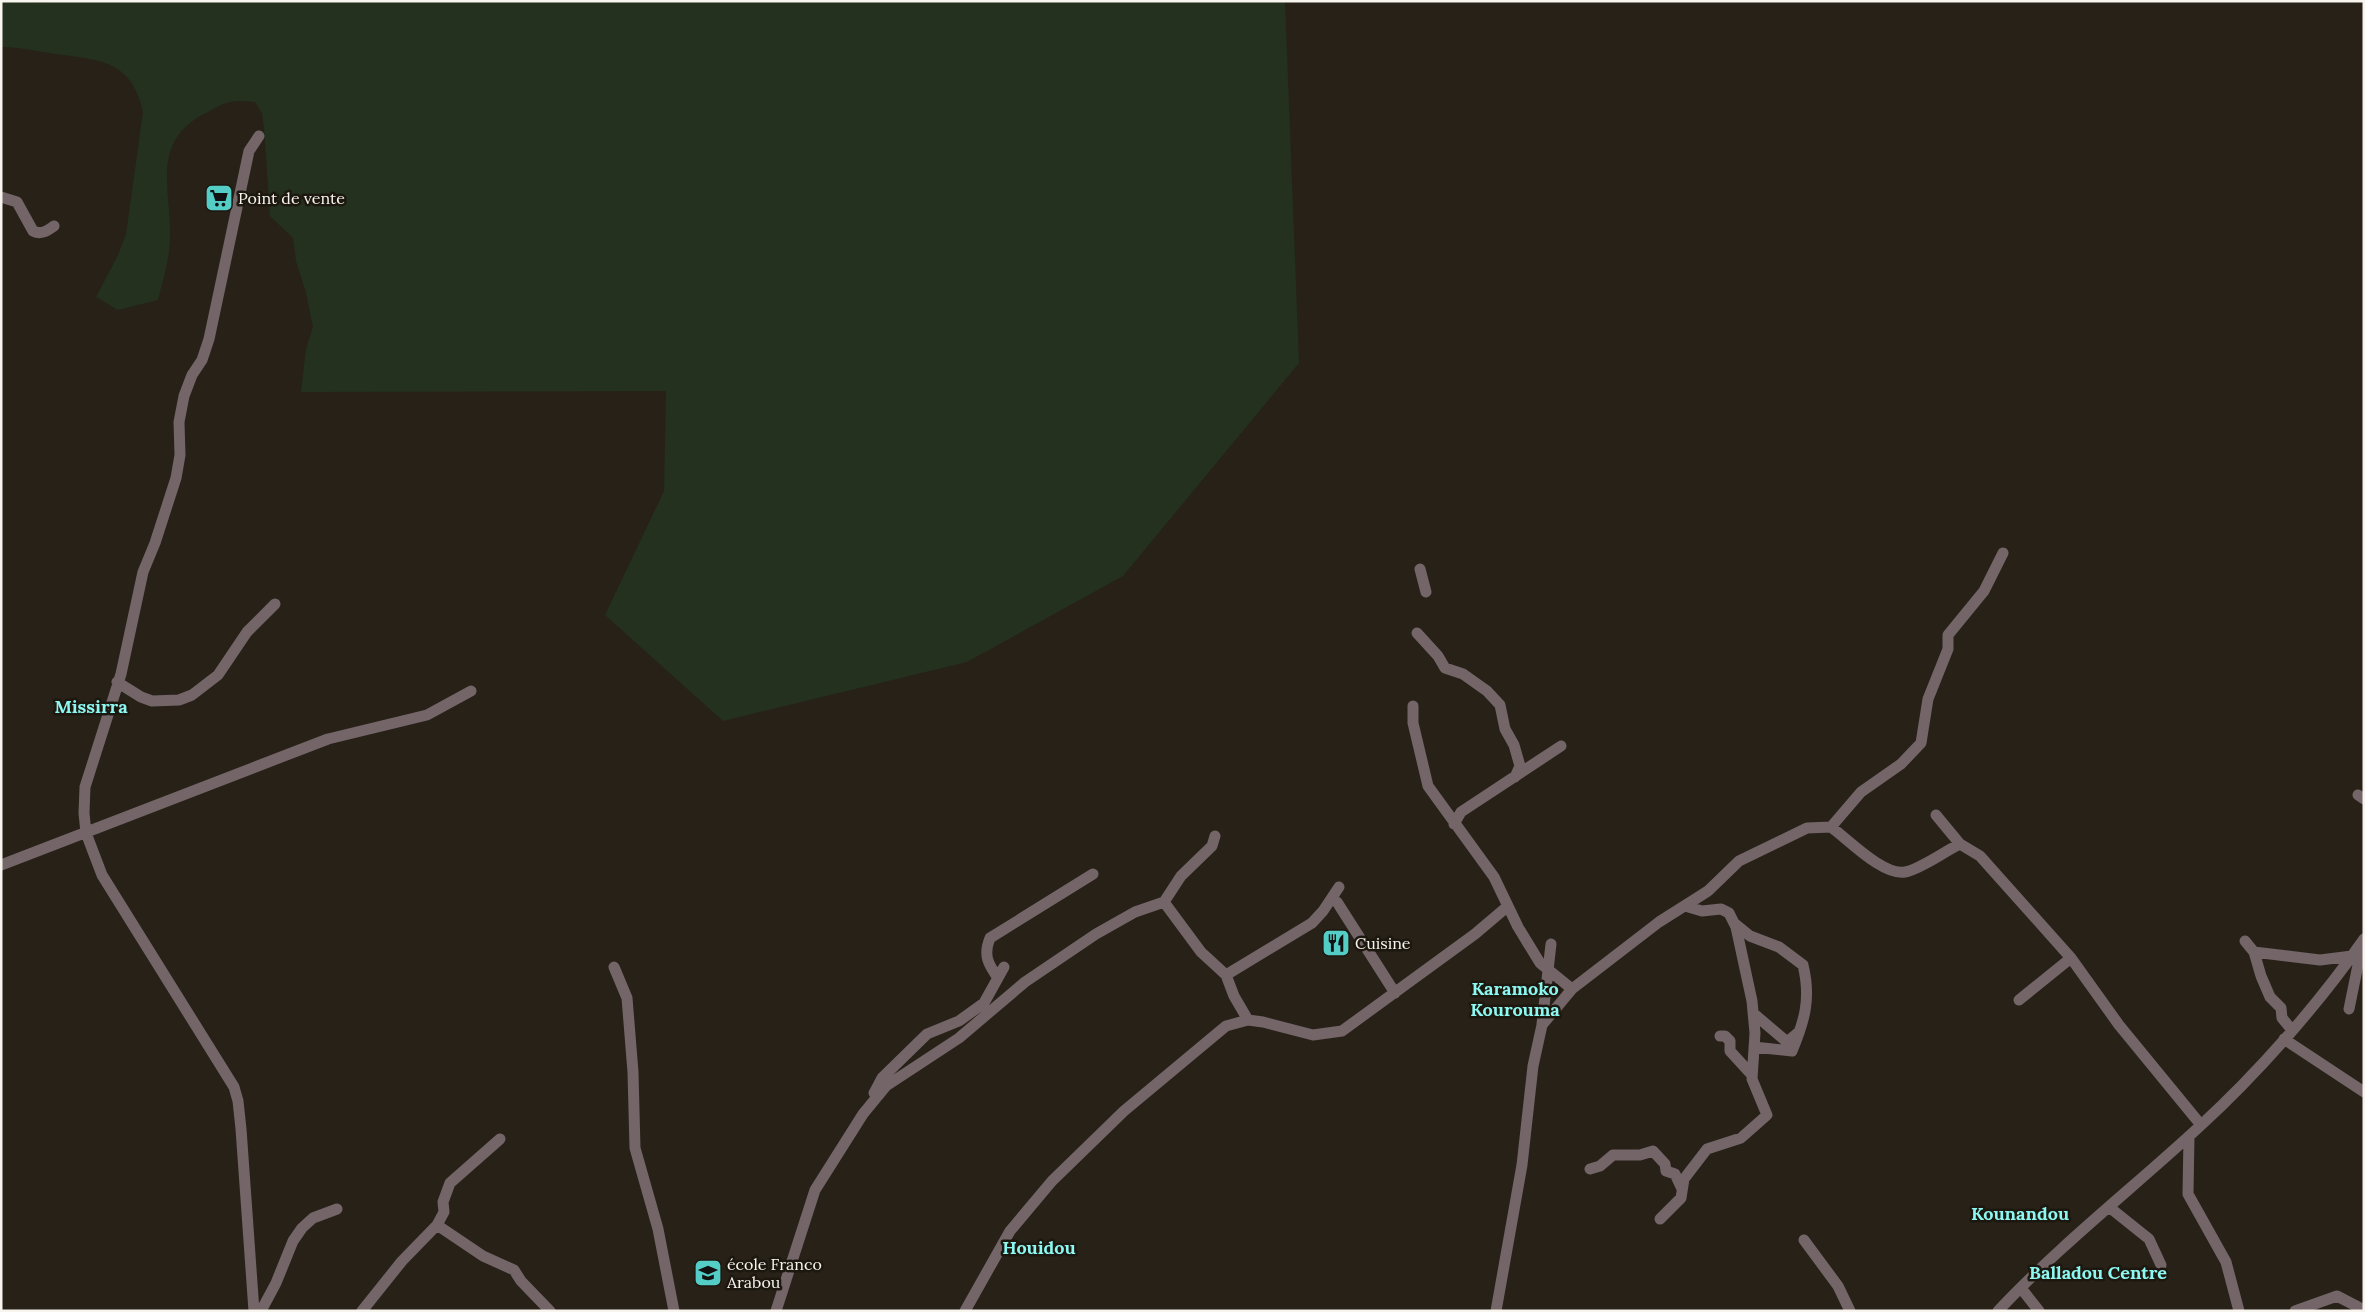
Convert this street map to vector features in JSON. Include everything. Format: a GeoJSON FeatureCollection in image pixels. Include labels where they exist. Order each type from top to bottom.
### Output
{"type":"FeatureCollection","features":[{"type":"Feature","properties":{"kind":"street"},"geometry":{"type":"LineString","coordinates":[[254,1311],[241,1129],[238,1101],[234,1087],[102,875],[86,833],[84,813],[85,787],[126,650],[143,572],[155,543],[176,478],[180,455],[179,422],[184,396],[192,375],[202,360],[209,339],[249,151],[259,136]]}},
{"type":"Feature","properties":{"kind":"street"},"geometry":{"type":"LineString","coordinates":[[1,197],[17,202],[32,231],[37,233],[44,232],[54,226]]}},
{"type":"Feature","properties":{"kind":"street"},"geometry":{"type":"LineString","coordinates":[[1831,827],[1861,792],[1901,764],[1921,743],[1928,699],[1948,649],[1948,635],[1984,591],[2003,553]]}},
{"type":"Feature","properties":{"kind":"street"},"geometry":{"type":"LineString","coordinates":[[1420,569],[1426,592]]}},
{"type":"Feature","properties":{"kind":"street"},"geometry":{"type":"LineString","coordinates":[[117,682],[141,697],[152,701],[173,701],[192,695],[218,675],[247,632],[275,604]]}},
{"type":"Feature","properties":{"kind":"street"},"geometry":{"type":"LineString","coordinates":[[1417,633],[1438,656],[1445,668],[1463,674],[1487,691],[1500,706],[1505,729],[1514,745],[1520,766],[1515,777]]}},
{"type":"Feature","properties":{"kind":"street"},"geometry":{"type":"LineString","coordinates":[[1,865],[207,784],[241,774],[328,739],[427,715],[470,691]]}},
{"type":"Feature","properties":{"kind":"street"},"geometry":{"type":"LineString","coordinates":[[1413,706],[1413,723],[1428,786],[1494,877],[1540,964],[1572,989]]}},
{"type":"Feature","properties":{"kind":"street"},"geometry":{"type":"LineString","coordinates":[[1454,824],[1461,812],[1561,746]]}},
{"type":"Feature","properties":{"kind":"street"},"geometry":{"type":"LineString","coordinates":[[1936,815],[1960,844],[1980,856],[2071,958],[2119,1025],[2201,1125]]}},
{"type":"Feature","properties":{"kind":"street"},"geometry":{"type":"LineString","coordinates":[[1542,1025],[1572,989],[1659,922],[1708,891],[1739,861],[1807,828],[1831,827],[1876,863],[1893,872],[1906,872],[1918,867],[1960,844]]}},
{"type":"Feature","properties":{"kind":"street"},"geometry":{"type":"LineString","coordinates":[[866,1110],[894,1080],[959,1038],[1025,982],[1127,916],[1164,902],[1181,876],[1212,846],[1215,836]]}},
{"type":"Feature","properties":{"kind":"street"},"geometry":{"type":"LineString","coordinates":[[998,978],[986,962],[986,946],[990,938],[1093,874]]}},
{"type":"Feature","properties":{"kind":"street"},"geometry":{"type":"LineString","coordinates":[[1226,975],[1312,923],[1323,911],[1338,886]]}},
{"type":"Feature","properties":{"kind":"street"},"geometry":{"type":"LineString","coordinates":[[1164,902],[1201,952],[1226,975],[1234,996],[1248,1020]]}},
{"type":"Feature","properties":{"kind":"street"},"geometry":{"type":"LineString","coordinates":[[1337,902],[1395,992]]}},
{"type":"Feature","properties":{"kind":"street"},"geometry":{"type":"LineString","coordinates":[[965,1311],[1010,1231],[1052,1181],[1124,1111],[1226,1026],[1248,1020],[1264,1022],[1314,1035],[1342,1031],[1475,934],[1508,906]]}},
{"type":"Feature","properties":{"kind":"street"},"geometry":{"type":"LineString","coordinates":[[1684,906],[1702,911],[1721,909],[1729,913],[1734,923],[1746,966],[1753,1013],[1754,1047],[1752,1075]]}},
{"type":"Feature","properties":{"kind":"street"},"geometry":{"type":"LineString","coordinates":[[1734,923],[1750,936],[1778,947],[1803,965],[1808,995],[1800,1032],[1792,1051],[1754,1047]]}},
{"type":"Feature","properties":{"kind":"street"},"geometry":{"type":"LineString","coordinates":[[2245,941],[2254,952],[2261,976],[2270,996],[2281,1008],[2282,1018],[2292,1030]]}},
{"type":"Feature","properties":{"kind":"street"},"geometry":{"type":"LineString","coordinates":[[1496,1311],[1522,1165],[1533,1066],[1542,1025],[1551,944]]}},
{"type":"Feature","properties":{"kind":"street"},"geometry":{"type":"LineString","coordinates":[[2254,952],[2320,960],[2358,947]]}},
{"type":"Feature","properties":{"kind":"street"},"geometry":{"type":"LineString","coordinates":[[2349,1009],[2359,960],[2358,947]]}},
{"type":"Feature","properties":{"kind":"street"},"geometry":{"type":"LineString","coordinates":[[1998,1311],[2109,1207],[2201,1125],[2292,1030],[2358,947]]}},
{"type":"Feature","properties":{"kind":"street"},"geometry":{"type":"LineString","coordinates":[[2019,1000],[2071,958]]}},
{"type":"Feature","properties":{"kind":"street"},"geometry":{"type":"LineString","coordinates":[[614,967],[627,998],[634,1072],[635,1148],[658,1230],[674,1311]]}},
{"type":"Feature","properties":{"kind":"street"},"geometry":{"type":"LineString","coordinates":[[776,1311],[815,1190],[866,1110],[882,1078],[906,1052],[927,1034],[959,1020],[984,1002],[1004,967]]}},
{"type":"Feature","properties":{"kind":"street"},"geometry":{"type":"LineString","coordinates":[[1753,1013],[1768,1028],[1775,1031],[1787,1042],[1800,1032]]}},
{"type":"Feature","properties":{"kind":"street"},"geometry":{"type":"LineString","coordinates":[[1660,1219],[1681,1198],[1684,1179],[1707,1149],[1741,1138],[1767,1115],[1752,1075],[1730,1051],[1730,1041],[1725,1036],[1720,1036]]}},
{"type":"Feature","properties":{"kind":"street"},"geometry":{"type":"LineString","coordinates":[[2284,1039],[2364,1092]]}},
{"type":"Feature","properties":{"kind":"street"},"geometry":{"type":"LineString","coordinates":[[2189,1136],[2188,1194],[2226,1262],[2239,1311]]}},
{"type":"Feature","properties":{"kind":"street"},"geometry":{"type":"LineString","coordinates":[[362,1311],[402,1261],[437,1226],[444,1212],[443,1202],[450,1183],[500,1139]]}},
{"type":"Feature","properties":{"kind":"street"},"geometry":{"type":"LineString","coordinates":[[1590,1169],[1600,1166],[1613,1155],[1640,1155],[1653,1151],[1665,1164],[1666,1171],[1675,1174],[1682,1189]]}},
{"type":"Feature","properties":{"kind":"street"},"geometry":{"type":"LineString","coordinates":[[2109,1207],[2149,1238],[2160,1265]]}},
{"type":"Feature","properties":{"kind":"street"},"geometry":{"type":"LineString","coordinates":[[261,1311],[276,1283],[293,1240],[313,1218],[337,1209]]}},
{"type":"Feature","properties":{"kind":"street"},"geometry":{"type":"LineString","coordinates":[[437,1226],[483,1256],[514,1270],[550,1311]]}},
{"type":"Feature","properties":{"kind":"street"},"geometry":{"type":"LineString","coordinates":[[1804,1240],[1838,1286],[1850,1311]]}},
{"type":"Feature","properties":{"kind":"street"},"geometry":{"type":"LineString","coordinates":[[2021,1288],[2039,1311]]}},
{"type":"Feature","properties":{"kind":"street"},"geometry":{"type":"LineString","coordinates":[[2295,1311],[2337,1296],[2364,1310]]}},
{"type":"Feature","properties":{"kind":"green space"},"geometry":{"type":"Polygon","coordinates":[[[1,1],[45,3],[47,1],[1285,1],[1299,363],[1123,576],[967,662],[723,721],[605,615],[664,491],[666,391],[301,392],[306,349],[313,327],[306,293],[296,261],[293,238],[270,216],[264,128],[262,113],[255,102],[228,102],[204,114],[186,127],[175,141],[169,157],[167,175],[170,231],[169,251],[158,300],[118,310],[96,297],[118,255],[126,234],[143,112],[138,95],[131,82],[122,72],[100,61],[28,49],[1,47],[1,1]]]}},
{"type":"Feature","properties":{"kind":"place","name":"Point de vente"},"geometry":{"type":"Point","coordinates":[219,198]}},
{"type":"Feature","properties":{"kind":"place","name":"Cuisine"},"geometry":{"type":"Point","coordinates":[1336,943]}},
{"type":"Feature","properties":{"kind":"place","name":"école Franco Arabou"},"geometry":{"type":"Point","coordinates":[708,1273]}},
{"type":"Feature","properties":{"kind":"district","name":"Missirra"},"geometry":{"type":"Point","coordinates":[91,706]}},
{"type":"Feature","properties":{"kind":"district","name":"Karamoko Kourouma"},"geometry":{"type":"Point","coordinates":[1515,998]}},
{"type":"Feature","properties":{"kind":"district","name":"Kounandou"},"geometry":{"type":"Point","coordinates":[2020,1213]}},
{"type":"Feature","properties":{"kind":"district","name":"Houidou"},"geometry":{"type":"Point","coordinates":[1039,1247]}},
{"type":"Feature","properties":{"kind":"district","name":"Balladou Centre"},"geometry":{"type":"Point","coordinates":[2098,1272]}}]}
